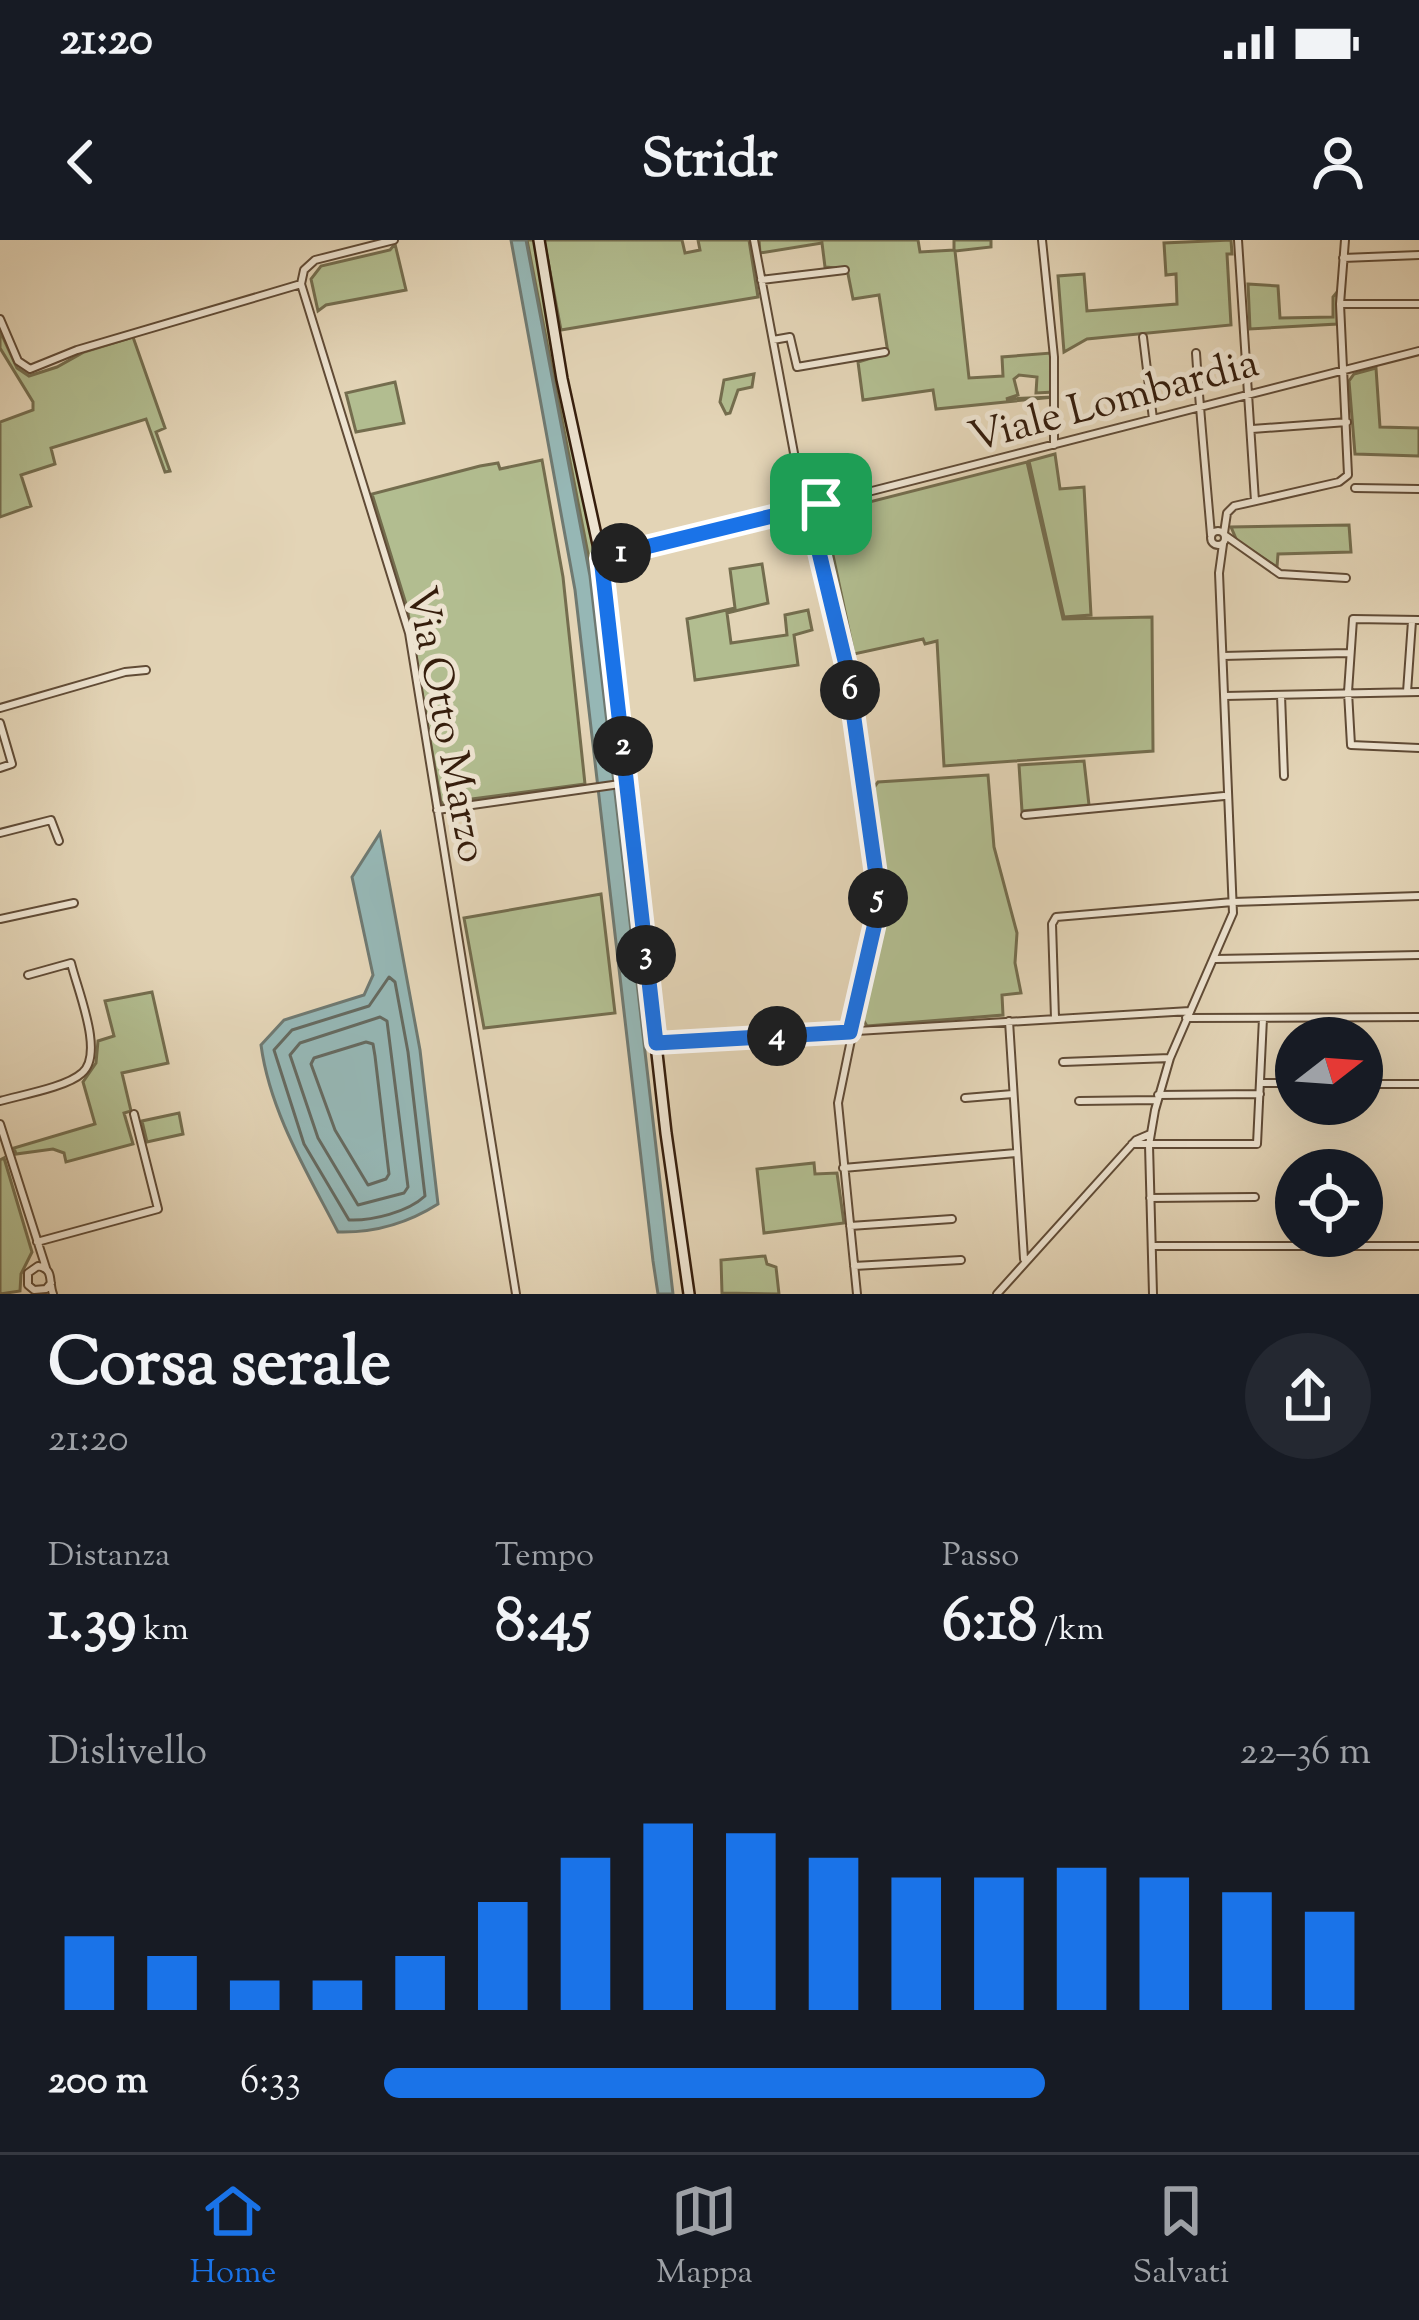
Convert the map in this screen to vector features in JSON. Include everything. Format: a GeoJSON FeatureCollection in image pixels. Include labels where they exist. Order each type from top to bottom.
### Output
{"type":"FeatureCollection","features":[{"type":"Feature","properties":{"kind":"street"},"geometry":{"type":"LineString","coordinates":[[0,319],[18,362],[30,369],[76,350],[301,284],[304,270],[315,260],[394,240]]}},
{"type":"Feature","properties":{"kind":"street"},"geometry":{"type":"LineString","coordinates":[[538,240],[601,558],[622,784],[689,1294]]}},
{"type":"Feature","properties":{"kind":"street"},"geometry":{"type":"LineString","coordinates":[[754,240],[804,491],[847,669],[878,889],[838,1103],[857,1294]]}},
{"type":"Feature","properties":{"kind":"street"},"geometry":{"type":"LineString","coordinates":[[1042,240],[1054,350],[1054,445]]}},
{"type":"Feature","properties":{"kind":"street"},"geometry":{"type":"LineString","coordinates":[[1238,240],[1255,501]]}},
{"type":"Feature","properties":{"kind":"street"},"geometry":{"type":"LineString","coordinates":[[1220,539],[1228,510],[1346,477],[1350,457],[1340,304],[1345,240]]}},
{"type":"Feature","properties":{"kind":"street"},"geometry":{"type":"LineString","coordinates":[[1343,259],[1419,255]]}},
{"type":"Feature","properties":{"kind":"street"},"geometry":{"type":"LineString","coordinates":[[761,280],[845,270]]}},
{"type":"Feature","properties":{"kind":"street","name":"Via Otto Marzo"},"geometry":{"type":"LineString","coordinates":[[301,284],[406,622],[516,1294]]}},
{"type":"Feature","properties":{"kind":"street"},"geometry":{"type":"LineString","coordinates":[[1340,304],[1419,304]]}},
{"type":"Feature","properties":{"kind":"street"},"geometry":{"type":"LineString","coordinates":[[1143,337],[1153,419]]}},
{"type":"Feature","properties":{"kind":"street"},"geometry":{"type":"LineString","coordinates":[[773,340],[790,338],[797,367],[885,352]]}},
{"type":"Feature","properties":{"kind":"street","name":"Viale Lombardia"},"geometry":{"type":"LineString","coordinates":[[601,558],[1419,351]]}},
{"type":"Feature","properties":{"kind":"street"},"geometry":{"type":"LineString","coordinates":[[1153,1294],[1150,1134],[1170,1058],[1230,926],[1233,902],[1220,539],[1196,353]]}},
{"type":"Feature","properties":{"kind":"street"},"geometry":{"type":"LineString","coordinates":[[1252,429],[1347,422]]}},
{"type":"Feature","properties":{"kind":"street"},"geometry":{"type":"LineString","coordinates":[[1355,488],[1419,489]]}},
{"type":"Feature","properties":{"kind":"street"},"geometry":{"type":"LineString","coordinates":[[1220,539],[1236,543],[1279,574],[1346,578]]}},
{"type":"Feature","properties":{"kind":"street"},"geometry":{"type":"LineString","coordinates":[[1407,692],[1416,621],[1355,617],[1348,653],[1348,741],[1354,747],[1419,748]]}},
{"type":"Feature","properties":{"kind":"street"},"geometry":{"type":"LineString","coordinates":[[1223,656],[1348,653]]}},
{"type":"Feature","properties":{"kind":"street"},"geometry":{"type":"LineString","coordinates":[[0,708],[146,670]]}},
{"type":"Feature","properties":{"kind":"street"},"geometry":{"type":"LineString","coordinates":[[1225,696],[1419,692]]}},
{"type":"Feature","properties":{"kind":"street"},"geometry":{"type":"LineString","coordinates":[[1281,694],[1284,776]]}},
{"type":"Feature","properties":{"kind":"street"},"geometry":{"type":"LineString","coordinates":[[0,723],[12,764],[0,768]]}},
{"type":"Feature","properties":{"kind":"street"},"geometry":{"type":"LineString","coordinates":[[437,810],[622,784]]}},
{"type":"Feature","properties":{"kind":"street"},"geometry":{"type":"LineString","coordinates":[[1024,815],[1226,796]]}},
{"type":"Feature","properties":{"kind":"street"},"geometry":{"type":"LineString","coordinates":[[0,833],[51,820],[58,841]]}},
{"type":"Feature","properties":{"kind":"street"},"geometry":{"type":"LineString","coordinates":[[1055,1018],[1053,919],[1233,902],[1419,896]]}},
{"type":"Feature","properties":{"kind":"street"},"geometry":{"type":"LineString","coordinates":[[0,919],[74,903]]}},
{"type":"Feature","properties":{"kind":"street"},"geometry":{"type":"LineString","coordinates":[[1215,959],[1419,956]]}},
{"type":"Feature","properties":{"kind":"street"},"geometry":{"type":"LineString","coordinates":[[0,1101],[77,1077],[92,1059],[70,963],[28,976]]}},
{"type":"Feature","properties":{"kind":"street"},"geometry":{"type":"LineString","coordinates":[[656,1043],[1055,1018],[1419,1017]]}},
{"type":"Feature","properties":{"kind":"street"},"geometry":{"type":"LineString","coordinates":[[1132,1144],[1257,1144],[1264,1018]]}},
{"type":"Feature","properties":{"kind":"street"},"geometry":{"type":"LineString","coordinates":[[1009,1021],[1024,1259]]}},
{"type":"Feature","properties":{"kind":"street"},"geometry":{"type":"LineString","coordinates":[[1063,1062],[1170,1058]]}},
{"type":"Feature","properties":{"kind":"street"},"geometry":{"type":"LineString","coordinates":[[1261,1083],[1275,1083]]}},
{"type":"Feature","properties":{"kind":"street"},"geometry":{"type":"LineString","coordinates":[[1383,1084],[1419,1084]]}},
{"type":"Feature","properties":{"kind":"street"},"geometry":{"type":"LineString","coordinates":[[964,1098],[1013,1094]]}},
{"type":"Feature","properties":{"kind":"street"},"geometry":{"type":"LineString","coordinates":[[1079,1101],[1260,1094]]}},
{"type":"Feature","properties":{"kind":"street"},"geometry":{"type":"LineString","coordinates":[[37,1245],[158,1209],[134,1114]]}},
{"type":"Feature","properties":{"kind":"street"},"geometry":{"type":"LineString","coordinates":[[0,1124],[51,1283]]}},
{"type":"Feature","properties":{"kind":"street"},"geometry":{"type":"LineString","coordinates":[[997,1294],[1132,1144],[1150,1134]]}},
{"type":"Feature","properties":{"kind":"street"},"geometry":{"type":"LineString","coordinates":[[843,1168],[1016,1153]]}},
{"type":"Feature","properties":{"kind":"street"},"geometry":{"type":"LineString","coordinates":[[1150,1198],[1255,1197]]}},
{"type":"Feature","properties":{"kind":"street"},"geometry":{"type":"LineString","coordinates":[[850,1226],[952,1219]]}},
{"type":"Feature","properties":{"kind":"street"},"geometry":{"type":"LineString","coordinates":[[22,1294],[37,1245]]}},
{"type":"Feature","properties":{"kind":"street"},"geometry":{"type":"LineString","coordinates":[[1152,1246],[1419,1246]]}},
{"type":"Feature","properties":{"kind":"street"},"geometry":{"type":"LineString","coordinates":[[854,1266],[961,1260]]}},
{"type":"Feature","properties":{"kind":"street"},"geometry":{"type":"LineString","coordinates":[[31,1270],[46,1268]]}},
{"type":"Feature","properties":{"kind":"street"},"geometry":{"type":"LineString","coordinates":[[27,1281],[42,1293]]}},
{"type":"Feature","properties":{"kind":"street"},"geometry":{"type":"LineString","coordinates":[[42,1293],[51,1283]]}},
{"type":"Feature","properties":{"kind":"street"},"geometry":{"type":"LineString","coordinates":[[42,1293],[51,1283]]}},
{"type":"Feature","properties":{"kind":"green space"},"geometry":{"type":"Polygon","coordinates":[[[527,240],[536,240],[596,550],[624,781],[614,784],[590,564],[527,240]]]}},
{"type":"Feature","properties":{"kind":"green space"},"geometry":{"type":"Polygon","coordinates":[[[544,240],[682,240],[685,253],[700,250],[698,240],[749,240],[758,297],[561,330],[544,240]]]}},
{"type":"Feature","properties":{"kind":"green space"},"geometry":{"type":"Polygon","coordinates":[[[759,240],[918,240],[920,252],[954,250],[954,240],[991,240],[991,247],[955,251],[969,378],[1003,376],[1002,357],[1051,353],[1054,392],[1036,393],[1037,377],[1019,375],[1014,379],[1018,395],[1006,399],[1054,397],[936,409],[933,390],[863,400],[858,362],[888,353],[879,295],[853,299],[847,269],[825,267],[822,243],[760,253],[759,240]]]}},
{"type":"Feature","properties":{"kind":"green space"},"geometry":{"type":"Polygon","coordinates":[[[1231,240],[1232,254],[1227,254],[1231,325],[1087,339],[1064,352],[1058,276],[1084,274],[1087,311],[1177,304],[1176,274],[1166,275],[1164,243],[1231,240]]]}},
{"type":"Feature","properties":{"kind":"green space"},"geometry":{"type":"Polygon","coordinates":[[[395,244],[406,290],[326,305],[318,311],[311,279],[321,266],[390,250],[395,244]]]}},
{"type":"Feature","properties":{"kind":"green space"},"geometry":{"type":"Polygon","coordinates":[[[1248,284],[1278,286],[1280,318],[1333,317],[1337,292],[1337,324],[1250,329],[1248,284]]]}},
{"type":"Feature","properties":{"kind":"green space"},"geometry":{"type":"Polygon","coordinates":[[[0,331],[17,368],[29,376],[133,337],[165,428],[156,432],[170,471],[165,472],[146,419],[51,448],[55,464],[21,475],[31,506],[0,517],[0,422],[33,410],[33,402],[0,348],[0,331]]]}},
{"type":"Feature","properties":{"kind":"green space"},"geometry":{"type":"Polygon","coordinates":[[[1376,368],[1380,427],[1419,428],[1419,456],[1355,454],[1349,381],[1354,374],[1376,368]]]}},
{"type":"Feature","properties":{"kind":"green space"},"geometry":{"type":"Polygon","coordinates":[[[754,374],[752,387],[738,390],[726,414],[720,402],[724,380],[754,374]]]}},
{"type":"Feature","properties":{"kind":"green space"},"geometry":{"type":"Polygon","coordinates":[[[395,382],[404,423],[356,432],[346,393],[395,382]]]}},
{"type":"Feature","properties":{"kind":"green space"},"geometry":{"type":"Polygon","coordinates":[[[1055,454],[1060,489],[1084,487],[1091,615],[1064,617],[1029,461],[1055,454]]]}},
{"type":"Feature","properties":{"kind":"green space"},"geometry":{"type":"Polygon","coordinates":[[[542,460],[563,577],[585,784],[441,803],[407,607],[372,494],[480,466],[498,463],[500,469],[542,460]]]}},
{"type":"Feature","properties":{"kind":"green space"},"geometry":{"type":"Polygon","coordinates":[[[1027,462],[1063,619],[1152,617],[1153,751],[944,766],[937,641],[925,644],[923,639],[854,654],[826,522],[830,512],[1027,462]]]}},
{"type":"Feature","properties":{"kind":"green space"},"geometry":{"type":"Polygon","coordinates":[[[1349,525],[1351,552],[1278,554],[1277,567],[1237,541],[1231,527],[1349,525]]]}},
{"type":"Feature","properties":{"kind":"green space"},"geometry":{"type":"Polygon","coordinates":[[[762,564],[768,603],[727,613],[731,643],[787,635],[785,615],[808,610],[812,630],[794,635],[798,665],[695,680],[687,619],[735,608],[730,569],[762,564]]]}},
{"type":"Feature","properties":{"kind":"green space"},"geometry":{"type":"Polygon","coordinates":[[[1084,761],[1089,805],[1022,811],[1019,765],[1084,761]]]}},
{"type":"Feature","properties":{"kind":"green space"},"geometry":{"type":"Polygon","coordinates":[[[988,775],[994,847],[1017,933],[1015,963],[1021,993],[1002,995],[1003,1015],[867,1026],[862,1018],[886,917],[886,882],[872,790],[878,782],[988,775]]]}},
{"type":"Feature","properties":{"kind":"green space"},"geometry":{"type":"Polygon","coordinates":[[[615,787],[623,787],[636,926],[630,927],[615,787]]]}},
{"type":"Feature","properties":{"kind":"green space"},"geometry":{"type":"Polygon","coordinates":[[[601,894],[615,1013],[484,1028],[464,918],[601,894]]]}},
{"type":"Feature","properties":{"kind":"green space"},"geometry":{"type":"Polygon","coordinates":[[[152,992],[168,1063],[122,1073],[131,1111],[124,1113],[133,1144],[66,1162],[64,1153],[53,1149],[16,1154],[14,1148],[95,1124],[83,1082],[96,1063],[98,1041],[114,1036],[105,1001],[152,992]]]}},
{"type":"Feature","properties":{"kind":"green space"},"geometry":{"type":"Polygon","coordinates":[[[179,1113],[183,1134],[147,1142],[142,1121],[179,1113]]]}},
{"type":"Feature","properties":{"kind":"green space"},"geometry":{"type":"Polygon","coordinates":[[[4,1158],[32,1252],[21,1274],[20,1291],[0,1294],[0,1160],[4,1158]]]}},
{"type":"Feature","properties":{"kind":"green space"},"geometry":{"type":"Polygon","coordinates":[[[814,1163],[815,1174],[837,1173],[844,1223],[764,1233],[757,1169],[814,1163]]]}},
{"type":"Feature","properties":{"kind":"green space"},"geometry":{"type":"Polygon","coordinates":[[[765,1256],[767,1264],[776,1267],[779,1294],[722,1293],[721,1260],[765,1256]]]}},
{"type":"Feature","properties":{"kind":"water"},"geometry":{"type":"Polygon","coordinates":[[[511,240],[526,240],[590,576],[673,1294],[658,1294],[575,590],[511,240]]]}},
{"type":"Feature","properties":{"kind":"water"},"geometry":{"type":"Polygon","coordinates":[[[380,833],[420,1050],[438,1204],[390,1225],[338,1232],[281,1118],[261,1045],[284,1020],[364,995],[373,975],[352,877],[380,833]]]}},
{"type":"Feature","properties":{"kind":"route"},"geometry":{"type":"LineString","coordinates":[[807,501],[821,504],[813,511],[812,523],[847,669],[878,889],[850,1032],[656,1043],[601,558],[793,511],[807,501]]}}]}
